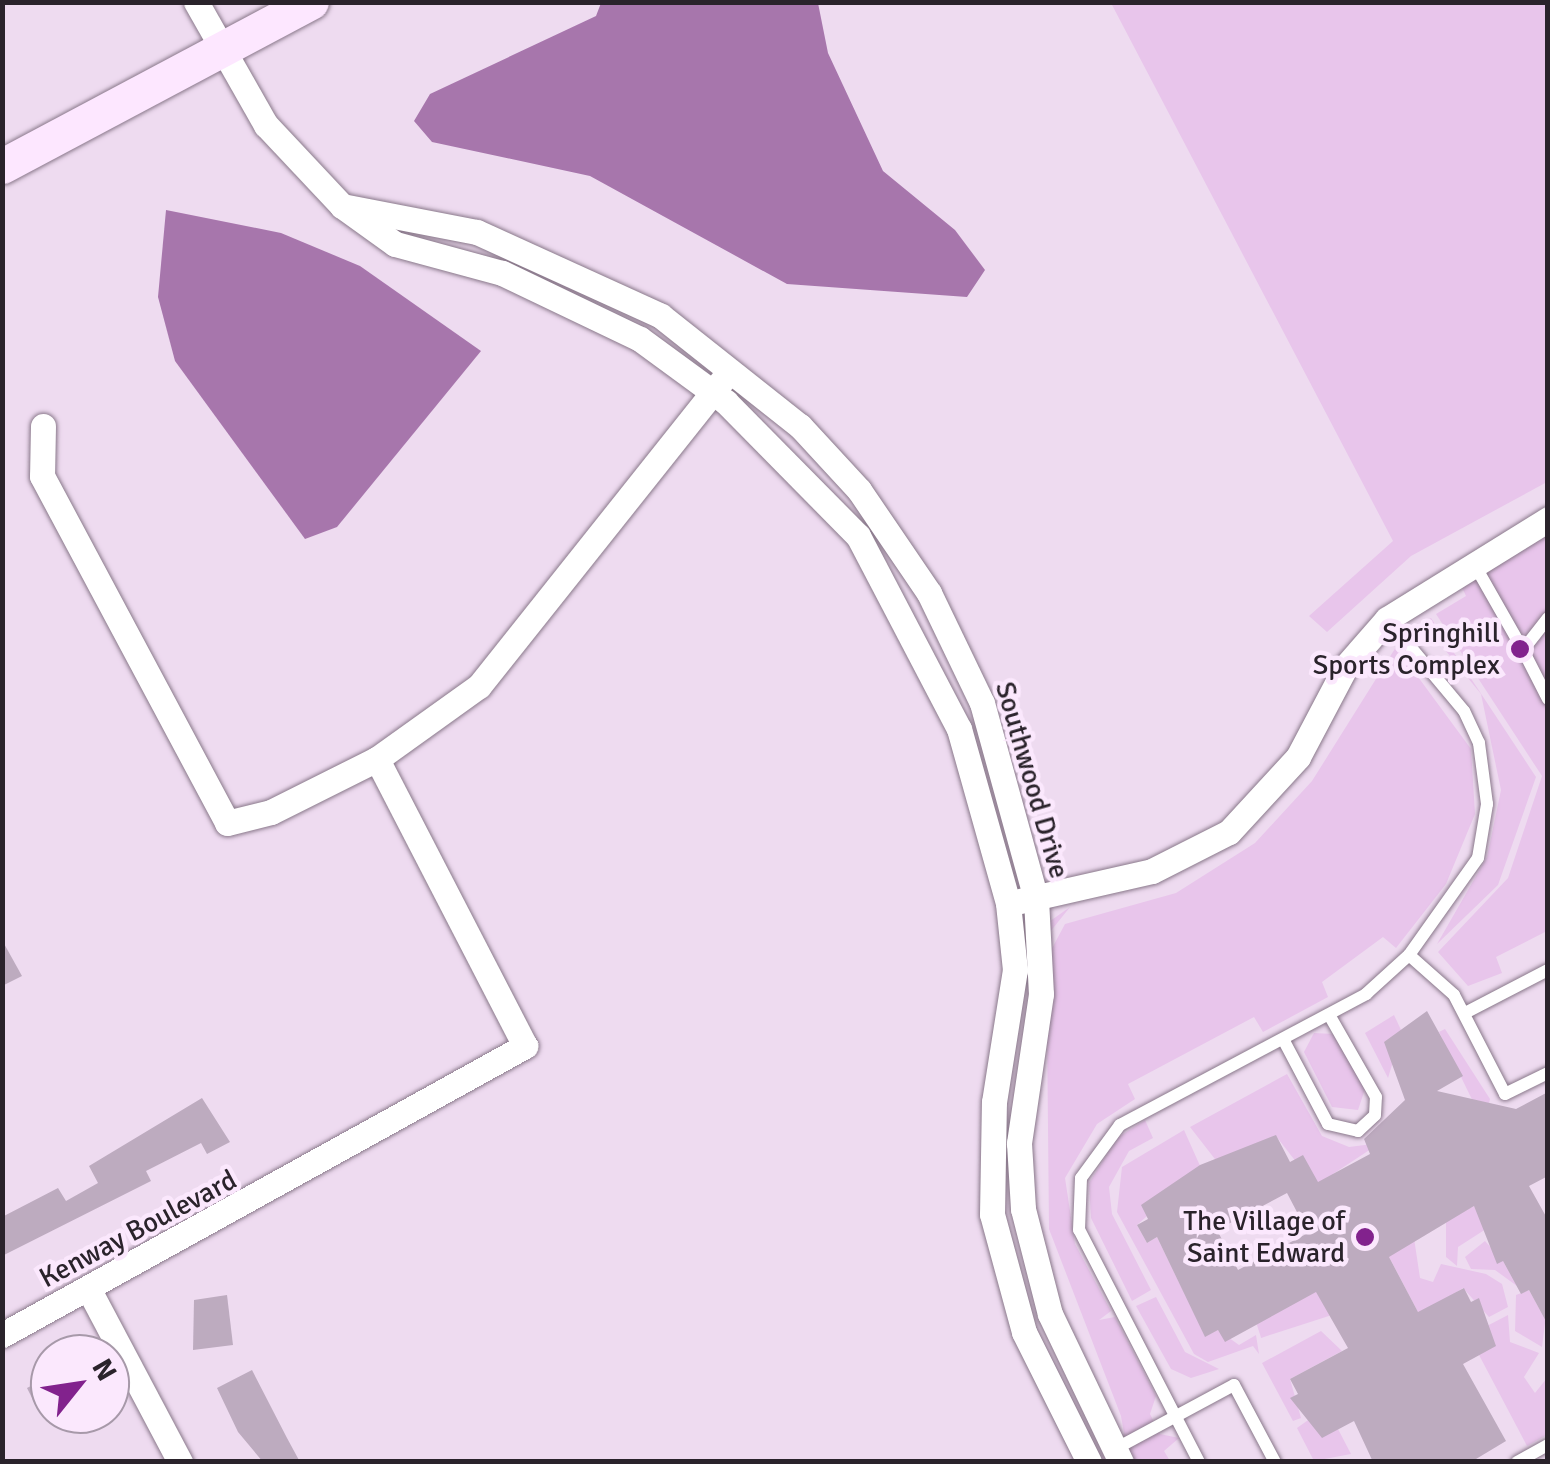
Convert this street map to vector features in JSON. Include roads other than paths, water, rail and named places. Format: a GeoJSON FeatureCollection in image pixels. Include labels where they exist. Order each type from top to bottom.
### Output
{"type":"FeatureCollection","features":[{"type":"Feature","properties":{"kind":"main road"},"geometry":{"type":"LineString","coordinates":[[2,166],[310,2]]}},
{"type":"Feature","properties":{"kind":"street","name":"Southwood Drive"},"geometry":{"type":"LineString","coordinates":[[196,2],[218,49],[299,168],[342,206],[395,244],[502,274],[640,339],[713,392],[858,536],[939,681],[1008,903],[1015,970],[994,1102],[992,1214],[1024,1332],[1088,1462]]}},
{"type":"Feature","properties":{"kind":"street","name":"Southwood Drive"},"geometry":{"type":"LineString","coordinates":[[342,206],[400,211],[553,261],[661,316],[732,367],[859,490],[928,593],[982,703],[1036,899],[1041,994],[1020,1143],[1023,1209],[1050,1314],[1118,1455]]}},
{"type":"Feature","properties":{"kind":"street"},"geometry":{"type":"LineString","coordinates":[[43,426],[42,476],[228,823],[271,812],[377,759],[479,686],[732,367]]}},
{"type":"Feature","properties":{"kind":"street"},"geometry":{"type":"LineString","coordinates":[[1008,903],[1152,871],[1229,832],[1298,757],[1346,666],[1387,619],[1472,560],[1548,520]]}},
{"type":"Feature","properties":{"kind":"street","name":"Kenway Boulevard"},"geometry":{"type":"LineString","coordinates":[[2,1335],[301,1176],[525,1046],[377,759]]}},
{"type":"Feature","properties":{"kind":"street"},"geometry":{"type":"LineString","coordinates":[[89,1290],[180,1462]]}},
{"type":"Feature","properties":{"kind":"lane"},"geometry":{"type":"LineString","coordinates":[[1472,560],[1548,699]]}},
{"type":"Feature","properties":{"kind":"lane"},"geometry":{"type":"LineString","coordinates":[[1524,650],[1548,618]]}},
{"type":"Feature","properties":{"kind":"lane"},"geometry":{"type":"LineString","coordinates":[[1199,1462],[1079,1230],[1081,1178],[1120,1124],[1331,1018],[1409,955],[1478,858],[1487,775],[1464,711],[1387,619]]}},
{"type":"Feature","properties":{"kind":"lane"},"geometry":{"type":"LineString","coordinates":[[1409,955],[1465,1013],[1506,1094],[1548,1072]]}},
{"type":"Feature","properties":{"kind":"lane"},"geometry":{"type":"LineString","coordinates":[[1465,1013],[1548,970]]}},
{"type":"Feature","properties":{"kind":"lane"},"geometry":{"type":"LineString","coordinates":[[1283,1039],[1328,1124],[1358,1131],[1375,1114],[1376,1097],[1331,1018]]}},
{"type":"Feature","properties":{"kind":"lane"},"geometry":{"type":"LineString","coordinates":[[1118,1455],[1176,1416],[1234,1385],[1275,1462]]}},
{"type":"Feature","properties":{"kind":"lane"},"geometry":{"type":"LineString","coordinates":[[1516,1462],[1548,1445]]}},
{"type":"Feature","properties":{"kind":"place","name":"Springhill Sports Complex"},"geometry":{"type":"Point","coordinates":[1520,649]}},
{"type":"Feature","properties":{"kind":"place","name":"The Village of Saint Edward"},"geometry":{"type":"Point","coordinates":[1365,1237]}}]}
